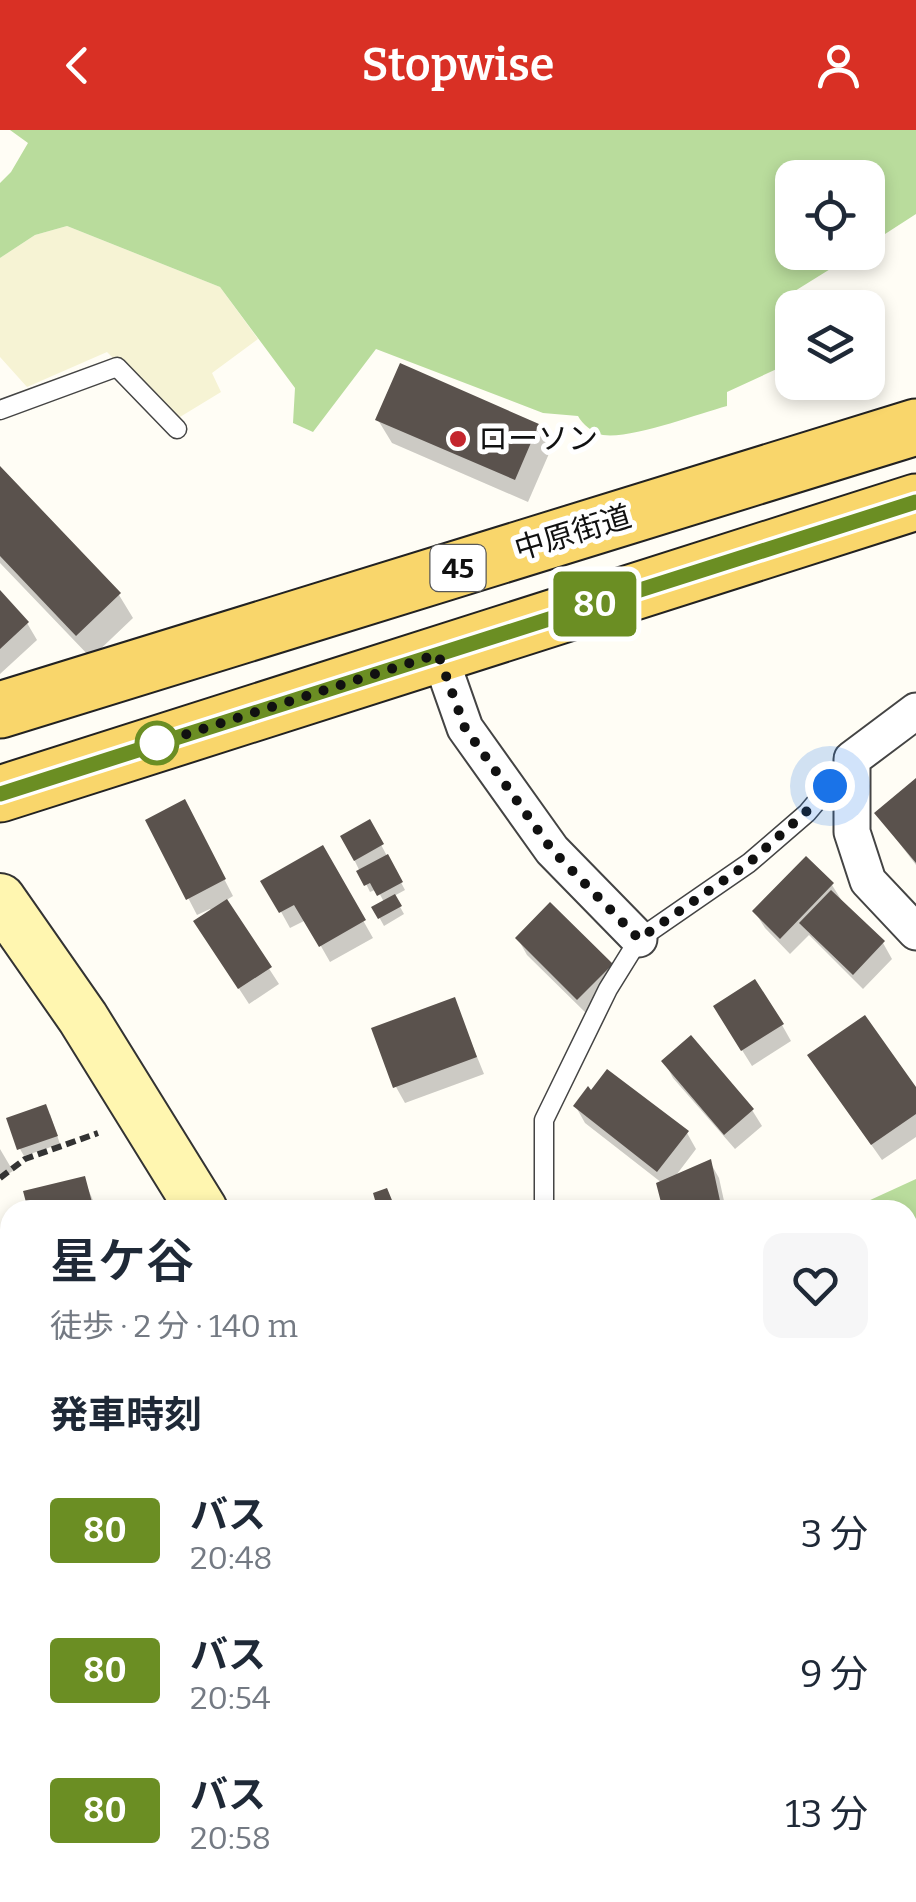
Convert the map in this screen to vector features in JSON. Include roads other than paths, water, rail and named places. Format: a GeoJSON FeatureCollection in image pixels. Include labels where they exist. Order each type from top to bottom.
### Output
{"type":"FeatureCollection","features":[{"type":"Feature","properties":{"kind":"main road","name":"中原街道"},"geometry":{"type":"LineString","coordinates":[[0,710],[916,427]]}},
{"type":"Feature","properties":{"kind":"main road"},"geometry":{"type":"LineString","coordinates":[[0,794],[916,502]]}},
{"type":"Feature","properties":{"kind":"street"},"geometry":{"type":"LineString","coordinates":[[438,654],[465,728],[552,850],[639,939]]}},
{"type":"Feature","properties":{"kind":"street"},"geometry":{"type":"LineString","coordinates":[[916,711],[852,759],[852,832],[868,881],[916,932]]}},
{"type":"Feature","properties":{"kind":"street"},"geometry":{"type":"LineString","coordinates":[[0,899],[83,1018],[196,1200]]}},
{"type":"Feature","properties":{"kind":"lane"},"geometry":{"type":"LineString","coordinates":[[0,410],[117,367],[176,429]]}},
{"type":"Feature","properties":{"kind":"lane"},"geometry":{"type":"LineString","coordinates":[[544,1200],[544,1120],[577,1048],[639,939],[749,863],[806,812],[852,759]]}},
{"type":"Feature","properties":{"kind":"place","name":"ローソン"},"geometry":{"type":"Point","coordinates":[458,439]}}]}
